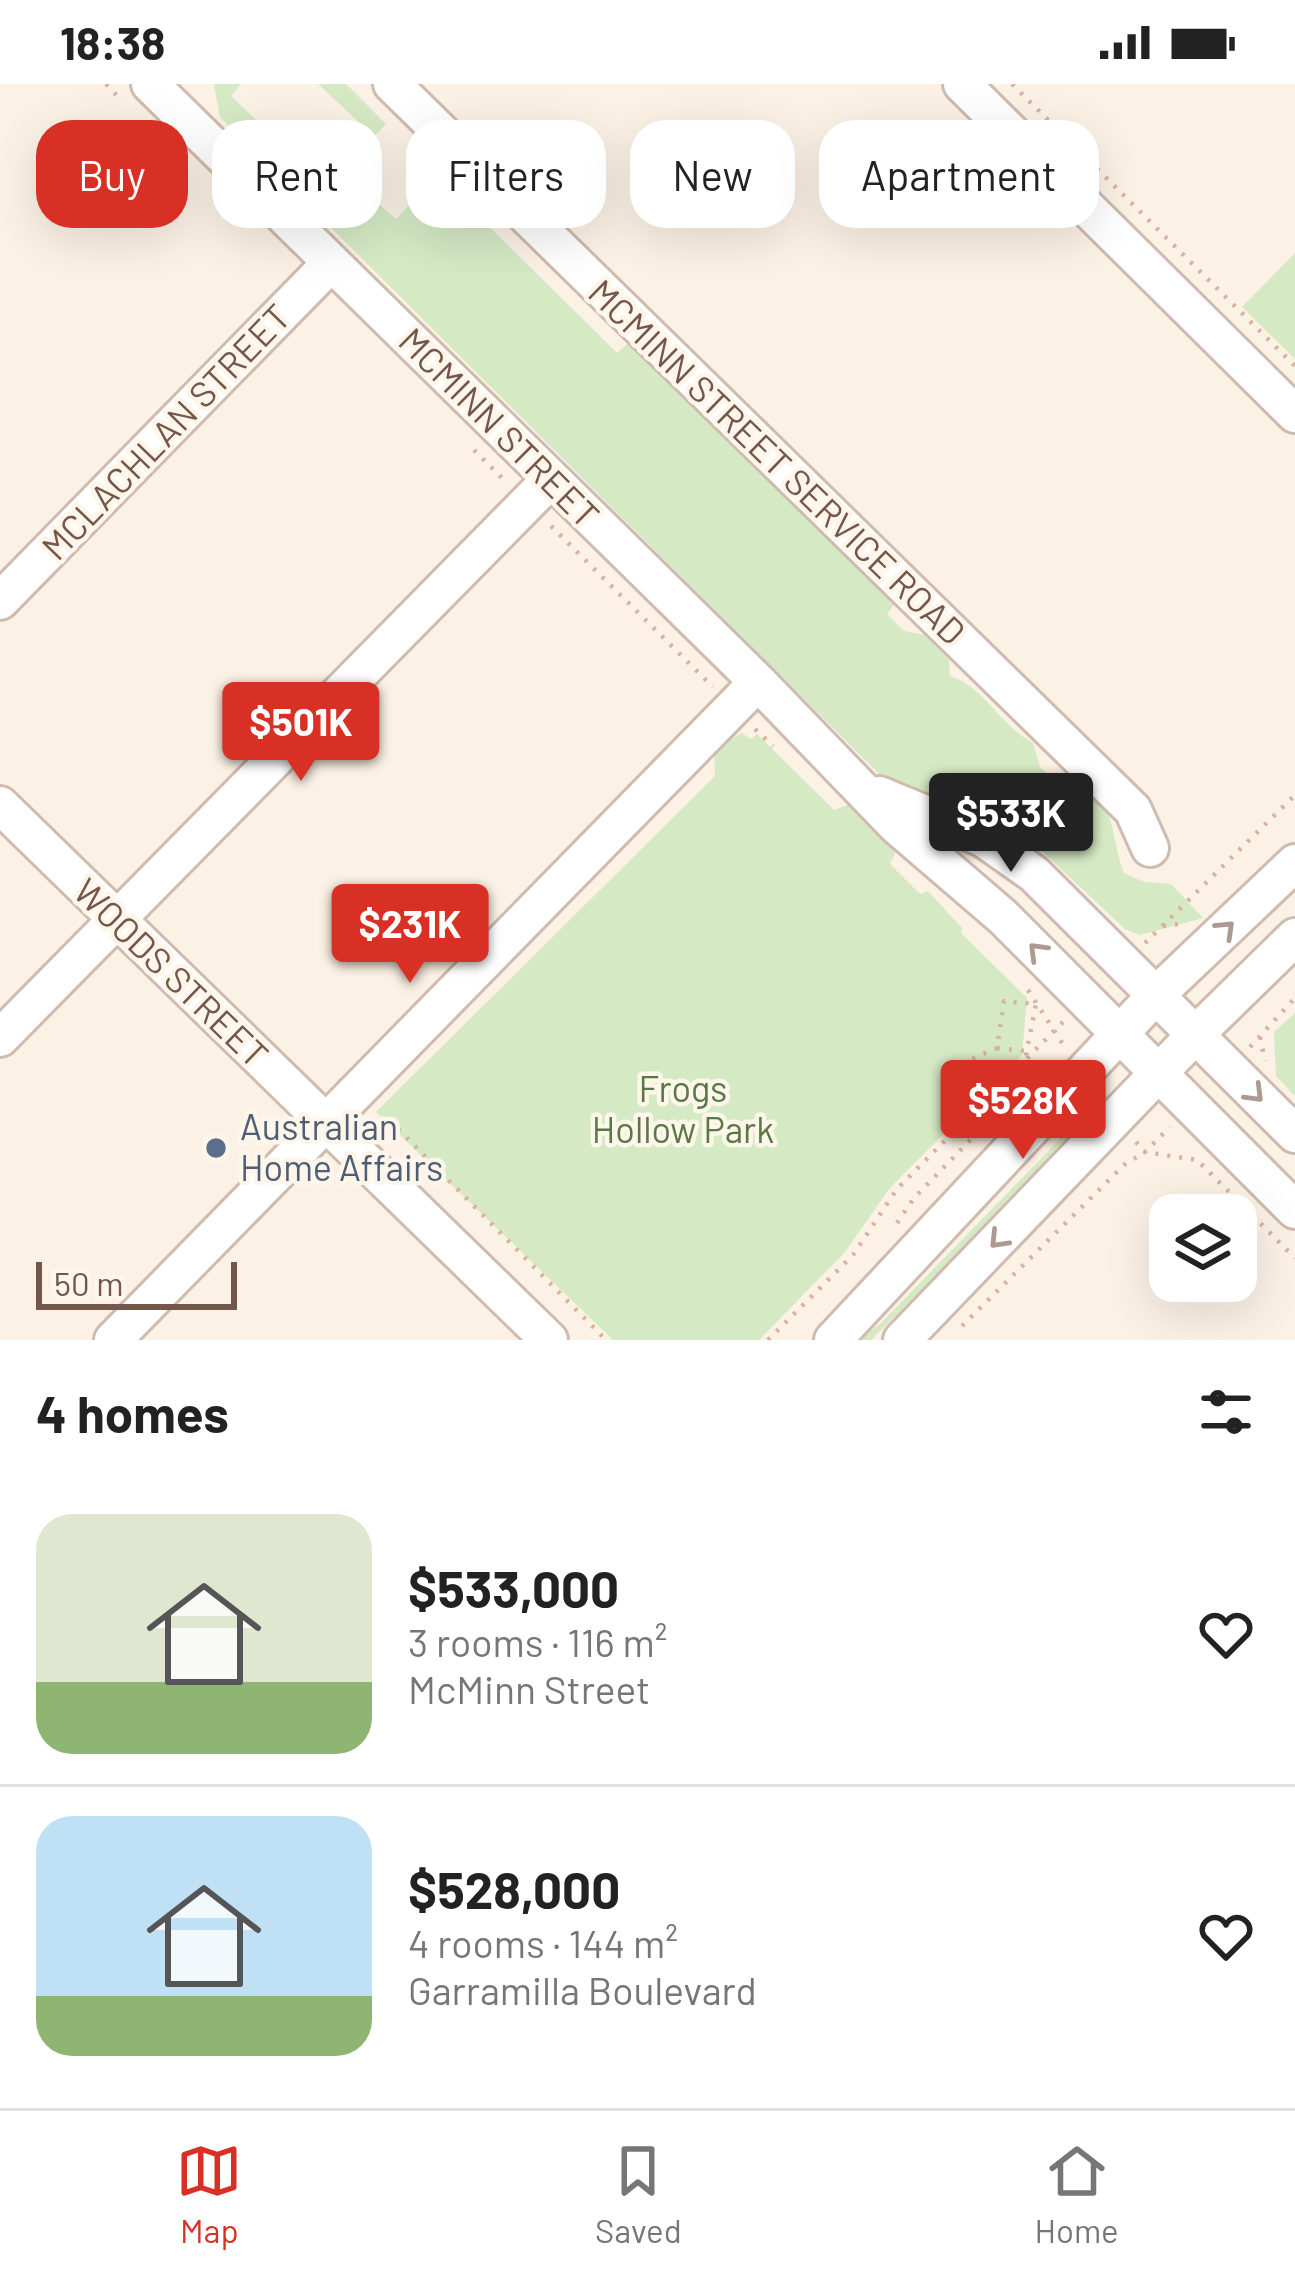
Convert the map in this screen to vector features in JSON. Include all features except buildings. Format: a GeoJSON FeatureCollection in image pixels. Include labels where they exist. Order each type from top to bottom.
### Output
{"type":"FeatureCollection","features":[{"type":"Feature","properties":{"kind":"street","name":"MCMINN STREET SERVICE ROAD"},"geometry":{"type":"LineString","coordinates":[[392,84],[1133,810],[1150,848]]}},
{"type":"Feature","properties":{"kind":"street"},"geometry":{"type":"LineString","coordinates":[[962,84],[1295,414]]}},
{"type":"Feature","properties":{"kind":"street","name":"MCMINN STREET"},"geometry":{"type":"LineString","coordinates":[[159,87],[896,825],[987,902],[1295,1210]]}},
{"type":"Feature","properties":{"kind":"street","name":"MCLACHLAN STREET"},"geometry":{"type":"LineString","coordinates":[[0,601],[331,263]]}},
{"type":"Feature","properties":{"kind":"street"},"geometry":{"type":"LineString","coordinates":[[0,1038],[551,479]]}},
{"type":"Feature","properties":{"kind":"street"},"geometry":{"type":"LineString","coordinates":[[113,1340],[758,682]]}},
{"type":"Feature","properties":{"kind":"street","name":"MCMINN STREET"},"geometry":{"type":"LineString","coordinates":[[847,772],[875,793],[974,834],[1013,858],[1295,1134]]}},
{"type":"Feature","properties":{"kind":"street","name":"WOODS STREET"},"geometry":{"type":"LineString","coordinates":[[0,805],[549,1340]]}},
{"type":"Feature","properties":{"kind":"street"},"geometry":{"type":"LineString","coordinates":[[833,1340],[1156,995],[1295,863]]}},
{"type":"Feature","properties":{"kind":"street"},"geometry":{"type":"LineString","coordinates":[[902,1340],[1196,1034],[1295,938]]}},
{"type":"Feature","properties":{"kind":"path"},"geometry":{"type":"LineString","coordinates":[[1012,84],[1295,366]]}},
{"type":"Feature","properties":{"kind":"path"},"geometry":{"type":"LineString","coordinates":[[1163,926],[1295,796]]}},
{"type":"Feature","properties":{"kind":"path"},"geometry":{"type":"LineString","coordinates":[[768,1340],[854,1256],[897,1189],[1028,1061],[1036,1004],[1004,1001],[997,1048]]}},
{"type":"Feature","properties":{"kind":"path"},"geometry":{"type":"LineString","coordinates":[[952,1067],[997,1048],[1029,1052]]}},
{"type":"Feature","properties":{"kind":"path"},"geometry":{"type":"LineString","coordinates":[[398,1130],[606,1340]]}},
{"type":"Feature","properties":{"kind":"path"},"geometry":{"type":"LineString","coordinates":[[949,1340],[1124,1165],[1145,1152]]}},
{"type":"Feature","properties":{"kind":"green space"},"geometry":{"type":"Polygon","coordinates":[[[214,84],[241,84],[231,96],[256,120],[220,117],[214,84]]]}},
{"type":"Feature","properties":{"kind":"green space"},"geometry":{"type":"Polygon","coordinates":[[[318,84],[346,84],[382,120],[357,120],[318,84]]]}},
{"type":"Feature","properties":{"kind":"green space"},"geometry":{"type":"Polygon","coordinates":[[[382,207],[396,219],[406,209],[406,228],[491,228],[617,353],[636,336],[897,601],[887,614],[904,631],[925,635],[949,660],[950,676],[973,689],[1033,743],[1040,767],[1082,808],[1098,795],[1124,873],[1144,882],[1171,884],[1203,918],[1140,935],[1125,929],[1030,840],[999,820],[934,802],[878,773],[331,228],[382,228],[382,207]]]}},
{"type":"Feature","properties":{"kind":"green space"},"geometry":{"type":"Polygon","coordinates":[[[1295,253],[1295,359],[1242,307],[1295,253]]]}},
{"type":"Feature","properties":{"kind":"green space","name":"Frogs Hollow Park"},"geometry":{"type":"Polygon","coordinates":[[[742,733],[751,739],[757,734],[834,810],[850,804],[884,827],[896,851],[890,864],[920,894],[928,891],[962,928],[961,933],[1027,998],[1022,1055],[890,1188],[844,1253],[759,1340],[613,1340],[376,1112],[715,776],[714,748],[742,733]]]}},
{"type":"Feature","properties":{"kind":"green space"},"geometry":{"type":"Polygon","coordinates":[[[1295,1013],[1295,1096],[1276,1076],[1274,1032],[1295,1013]]]}},
{"type":"Feature","properties":{"kind":"green space"},"geometry":{"type":"Polygon","coordinates":[[[1092,1106],[1099,1114],[871,1340],[856,1340],[880,1324],[1092,1106]]]}},
{"type":"Feature","properties":{"kind":"place","name":"Australian Home Affairs"},"geometry":{"type":"Point","coordinates":[216,1148]}}]}
